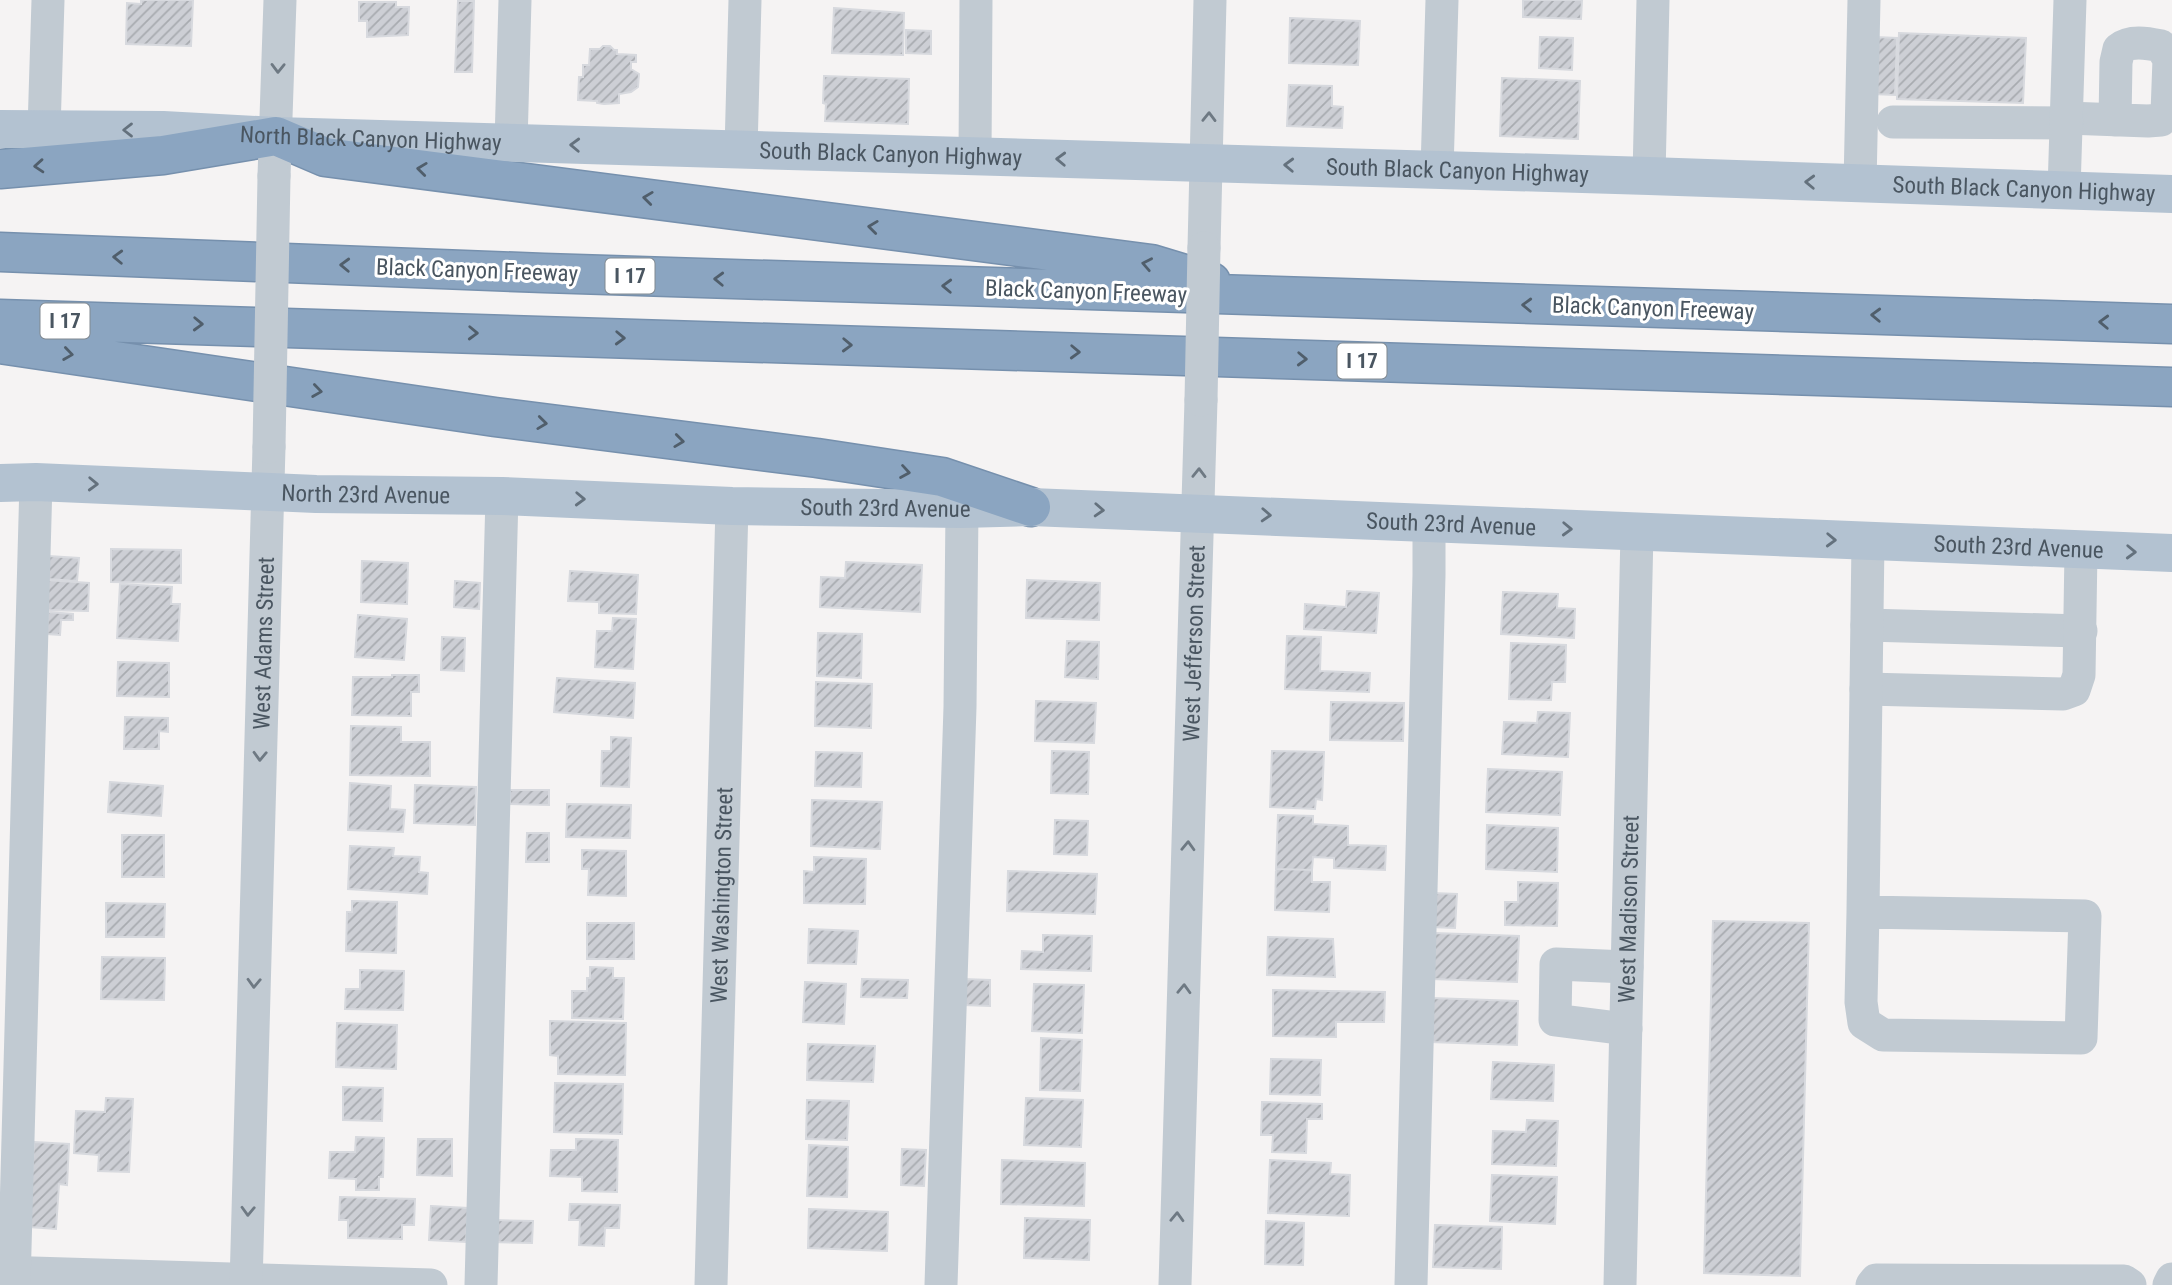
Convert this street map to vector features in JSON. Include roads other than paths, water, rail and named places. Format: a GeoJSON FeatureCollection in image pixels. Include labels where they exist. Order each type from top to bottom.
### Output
{"type":"FeatureCollection","features":[{"type":"Feature","properties":{"kind":"highway"},"geometry":{"type":"LineString","coordinates":[[0,169],[163,155],[276,136],[326,157],[1150,264],[1260,296]]}},
{"type":"Feature","properties":{"kind":"highway","name":"Black Canyon Freeway"},"geometry":{"type":"LineString","coordinates":[[0,252],[558,274],[2172,324]]}},
{"type":"Feature","properties":{"kind":"highway","name":"I 17"},"geometry":{"type":"LineString","coordinates":[[0,319],[2172,387]]}},
{"type":"Feature","properties":{"kind":"highway"},"geometry":{"type":"LineString","coordinates":[[0,344],[495,417],[817,458],[942,477],[1031,507]]}},
{"type":"Feature","properties":{"kind":"main road","name":"North Black Canyon Highway"},"geometry":{"type":"LineString","coordinates":[[0,129],[163,130],[741,150]]}},
{"type":"Feature","properties":{"kind":"main road","name":"South Black Canyon Highway"},"geometry":{"type":"LineString","coordinates":[[741,150],[2172,194]]}},
{"type":"Feature","properties":{"kind":"main road","name":"North 23rd Avenue"},"geometry":{"type":"LineString","coordinates":[[18,482],[267,492],[502,496],[732,506]]}},
{"type":"Feature","properties":{"kind":"main road","name":"South 23rd Avenue"},"geometry":{"type":"LineString","coordinates":[[732,506],[962,509],[1031,507],[2172,553]]}},
{"type":"Feature","properties":{"kind":"street"},"geometry":{"type":"LineString","coordinates":[[44,131],[48,0]]}},
{"type":"Feature","properties":{"kind":"street","name":"West Adams Street"},"geometry":{"type":"LineString","coordinates":[[246,1282],[280,0]]}},
{"type":"Feature","properties":{"kind":"street"},"geometry":{"type":"LineString","coordinates":[[510,142],[514,0]]}},
{"type":"Feature","properties":{"kind":"street"},"geometry":{"type":"LineString","coordinates":[[741,150],[745,0]]}},
{"type":"Feature","properties":{"kind":"street"},"geometry":{"type":"LineString","coordinates":[[975,156],[976,0]]}},
{"type":"Feature","properties":{"kind":"street","name":"West Jefferson Street"},"geometry":{"type":"LineString","coordinates":[[1175,1285],[1210,0]]}},
{"type":"Feature","properties":{"kind":"street"},"geometry":{"type":"LineString","coordinates":[[1437,170],[1442,0]]}},
{"type":"Feature","properties":{"kind":"street"},"geometry":{"type":"LineString","coordinates":[[1649,176],[1653,0]]}},
{"type":"Feature","properties":{"kind":"street"},"geometry":{"type":"LineString","coordinates":[[1860,184],[1864,0]]}},
{"type":"Feature","properties":{"kind":"street"},"geometry":{"type":"LineString","coordinates":[[2064,190],[2070,0]]}},
{"type":"Feature","properties":{"kind":"street"},"geometry":{"type":"LineString","coordinates":[[1893,122],[2115,120]]}},
{"type":"Feature","properties":{"kind":"street"},"geometry":{"type":"LineString","coordinates":[[18,482],[10,1276],[431,1285]]}},
{"type":"Feature","properties":{"kind":"street"},"geometry":{"type":"LineString","coordinates":[[481,1285],[502,496]]}},
{"type":"Feature","properties":{"kind":"street","name":"West Washington Street"},"geometry":{"type":"LineString","coordinates":[[711,1285],[732,506]]}},
{"type":"Feature","properties":{"kind":"street"},"geometry":{"type":"LineString","coordinates":[[941,1285],[960,708],[962,509]]}},
{"type":"Feature","properties":{"kind":"street"},"geometry":{"type":"LineString","coordinates":[[1411,1285],[1429,524]]}},
{"type":"Feature","properties":{"kind":"street","name":"West Madison Street"},"geometry":{"type":"LineString","coordinates":[[1620,1285],[1637,532]]}},
{"type":"Feature","properties":{"kind":"street"},"geometry":{"type":"LineString","coordinates":[[1863,912],[2085,916],[2081,1038],[1882,1035],[1864,1023],[1861,1002],[1868,541]]}},
{"type":"Feature","properties":{"kind":"street"},"geometry":{"type":"LineString","coordinates":[[1866,690],[2063,694],[2074,690],[2079,675],[2081,550]]}},
{"type":"Feature","properties":{"kind":"street"},"geometry":{"type":"LineString","coordinates":[[1867,625],[2081,631]]}},
{"type":"Feature","properties":{"kind":"street"},"geometry":{"type":"LineString","coordinates":[[1626,1030],[1555,1020],[1556,964],[1627,967]]}},
{"type":"Feature","properties":{"kind":"street"},"geometry":{"type":"LineString","coordinates":[[2169,1285],[2172,1279]]}},
{"type":"Feature","properties":{"kind":"street"},"geometry":{"type":"LineString","coordinates":[[1872,1285],[1877,1280],[2124,1281],[2130,1285]]}}]}
